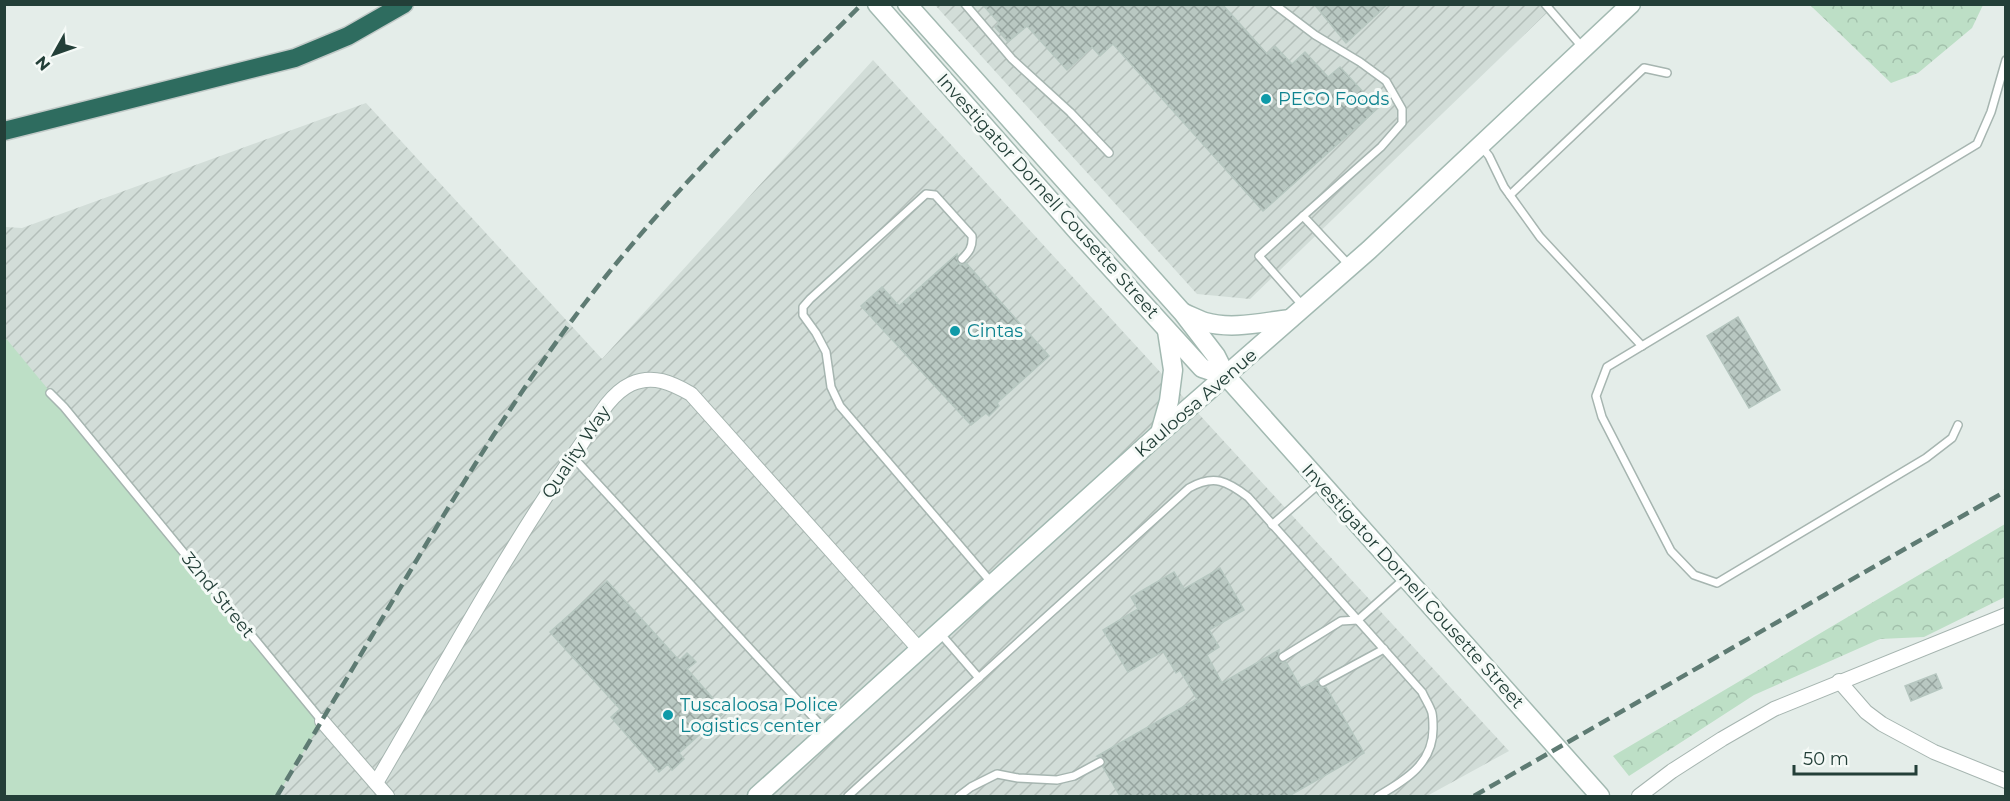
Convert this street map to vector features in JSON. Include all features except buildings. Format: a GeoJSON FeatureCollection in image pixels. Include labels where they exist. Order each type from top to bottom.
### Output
{"type":"FeatureCollection","features":[{"type":"Feature","properties":{"kind":"highway"},"geometry":{"type":"LineString","coordinates":[[4,131],[295,58],[348,36],[404,4]]}},
{"type":"Feature","properties":{"kind":"main road","name":"Investigator Dornell Cousette Street"},"geometry":{"type":"LineString","coordinates":[[877,4],[1167,331],[1202,368],[1226,376]]}},
{"type":"Feature","properties":{"kind":"main road","name":"Investigator Dornell Cousette Street"},"geometry":{"type":"LineString","coordinates":[[907,4],[1183,313],[1216,356],[1226,376],[1406,577],[1593,795]]}},
{"type":"Feature","properties":{"kind":"main road","name":"Kauloosa Avenue"},"geometry":{"type":"LineString","coordinates":[[757,796],[1160,433],[1351,266],[1631,4]]}},
{"type":"Feature","properties":{"kind":"main road"},"geometry":{"type":"LineString","coordinates":[[1183,313],[1221,325],[1243,325],[1297,313]]}},
{"type":"Feature","properties":{"kind":"main road"},"geometry":{"type":"LineString","coordinates":[[1160,433],[1169,401],[1173,370],[1167,331]]}},
{"type":"Feature","properties":{"kind":"street","name":"Quality Way"},"geometry":{"type":"LineString","coordinates":[[376,783],[516,544],[572,456],[615,395],[632,384],[652,379],[673,383],[691,394],[744,456],[786,499],[919,649]]}},
{"type":"Feature","properties":{"kind":"street"},"geometry":{"type":"LineString","coordinates":[[1639,796],[1672,771],[1774,709],[2006,615]]}},
{"type":"Feature","properties":{"kind":"street"},"geometry":{"type":"LineString","coordinates":[[1839,681],[1866,712],[1882,724],[1934,752],[2006,781]]}},
{"type":"Feature","properties":{"kind":"street","name":"32nd Street"},"geometry":{"type":"LineString","coordinates":[[322,721],[387,796]]}},
{"type":"Feature","properties":{"kind":"lane"},"geometry":{"type":"LineString","coordinates":[[964,4],[1012,59],[1070,112],[1108,153]]}},
{"type":"Feature","properties":{"kind":"lane"},"geometry":{"type":"LineString","coordinates":[[1274,4],[1315,35],[1360,62],[1386,81],[1402,109],[1402,123],[1381,147],[1259,256],[1297,313]]}},
{"type":"Feature","properties":{"kind":"lane"},"geometry":{"type":"LineString","coordinates":[[1545,4],[1584,49]]}},
{"type":"Feature","properties":{"kind":"lane"},"geometry":{"type":"LineString","coordinates":[[1958,424],[1952,438],[1926,458],[1718,583],[1694,575],[1671,550],[1602,417],[1596,396],[1607,367],[1977,144],[1991,112],[2006,60]]}},
{"type":"Feature","properties":{"kind":"lane"},"geometry":{"type":"LineString","coordinates":[[1510,195],[1644,68],[1667,73]]}},
{"type":"Feature","properties":{"kind":"lane"},"geometry":{"type":"LineString","coordinates":[[1480,146],[1510,195],[1540,237],[1642,346]]}},
{"type":"Feature","properties":{"kind":"lane"},"geometry":{"type":"LineString","coordinates":[[962,259],[973,244],[972,236],[935,195],[926,194],[810,299],[803,307],[803,315],[826,352],[831,387],[840,406],[993,584]]}},
{"type":"Feature","properties":{"kind":"lane"},"geometry":{"type":"LineString","coordinates":[[1303,216],[1351,266]]}},
{"type":"Feature","properties":{"kind":"lane","name":"32nd Street"},"geometry":{"type":"LineString","coordinates":[[50,393],[64,407],[322,721]]}},
{"type":"Feature","properties":{"kind":"lane"},"geometry":{"type":"LineString","coordinates":[[572,456],[828,732]]}},
{"type":"Feature","properties":{"kind":"lane"},"geometry":{"type":"LineString","coordinates":[[848,796],[1189,488],[1199,482],[1216,479],[1233,486],[1248,497],[1422,692],[1432,714],[1433,740],[1426,758],[1416,772],[1402,783],[1378,796]]}},
{"type":"Feature","properties":{"kind":"lane"},"geometry":{"type":"LineString","coordinates":[[1272,525],[1321,482]]}},
{"type":"Feature","properties":{"kind":"lane"},"geometry":{"type":"LineString","coordinates":[[1283,657],[1341,621],[1358,620],[1406,577]]}},
{"type":"Feature","properties":{"kind":"lane"},"geometry":{"type":"LineString","coordinates":[[939,632],[979,678]]}},
{"type":"Feature","properties":{"kind":"lane"},"geometry":{"type":"LineString","coordinates":[[1323,682],[1384,649]]}},
{"type":"Feature","properties":{"kind":"lane"},"geometry":{"type":"LineString","coordinates":[[959,796],[997,774],[1018,778],[1058,780],[1074,776],[1100,762]]}},
{"type":"Feature","properties":{"kind":"shaded area"},"geometry":{"type":"Polygon","coordinates":[[[935,5],[1555,5],[1250,299],[1197,294],[935,5]]]}},
{"type":"Feature","properties":{"kind":"shaded area"},"geometry":{"type":"Polygon","coordinates":[[[873,60],[1509,751],[1427,796],[5,796],[5,227],[22,228],[366,103],[602,359],[873,60]]]}},
{"type":"Feature","properties":{"kind":"green space"},"geometry":{"type":"Polygon","coordinates":[[[1810,5],[1983,5],[1972,28],[1918,73],[1891,83],[1810,5]]]}},
{"type":"Feature","properties":{"kind":"green space"},"geometry":{"type":"Polygon","coordinates":[[[4,336],[322,721],[277,796],[5,796],[4,336]]]}},
{"type":"Feature","properties":{"kind":"green space"},"geometry":{"type":"Polygon","coordinates":[[[2005,524],[2005,597],[1924,637],[1880,639],[1754,695],[1629,776],[1613,756],[2005,524]]]}},
{"type":"Feature","properties":{"kind":"railway"},"geometry":{"type":"LineString","coordinates":[[277,796],[470,473],[514,403],[585,303],[683,186],[862,4]]}},
{"type":"Feature","properties":{"kind":"railway"},"geometry":{"type":"LineString","coordinates":[[1474,796],[2006,491]]}},
{"type":"Feature","properties":{"kind":"place","name":"PECO Foods"},"geometry":{"type":"Point","coordinates":[1266,99]}},
{"type":"Feature","properties":{"kind":"place","name":"Cintas"},"geometry":{"type":"Point","coordinates":[955,331]}},
{"type":"Feature","properties":{"kind":"place","name":"Tuscaloosa Police Logistics center"},"geometry":{"type":"Point","coordinates":[668,715]}}]}
